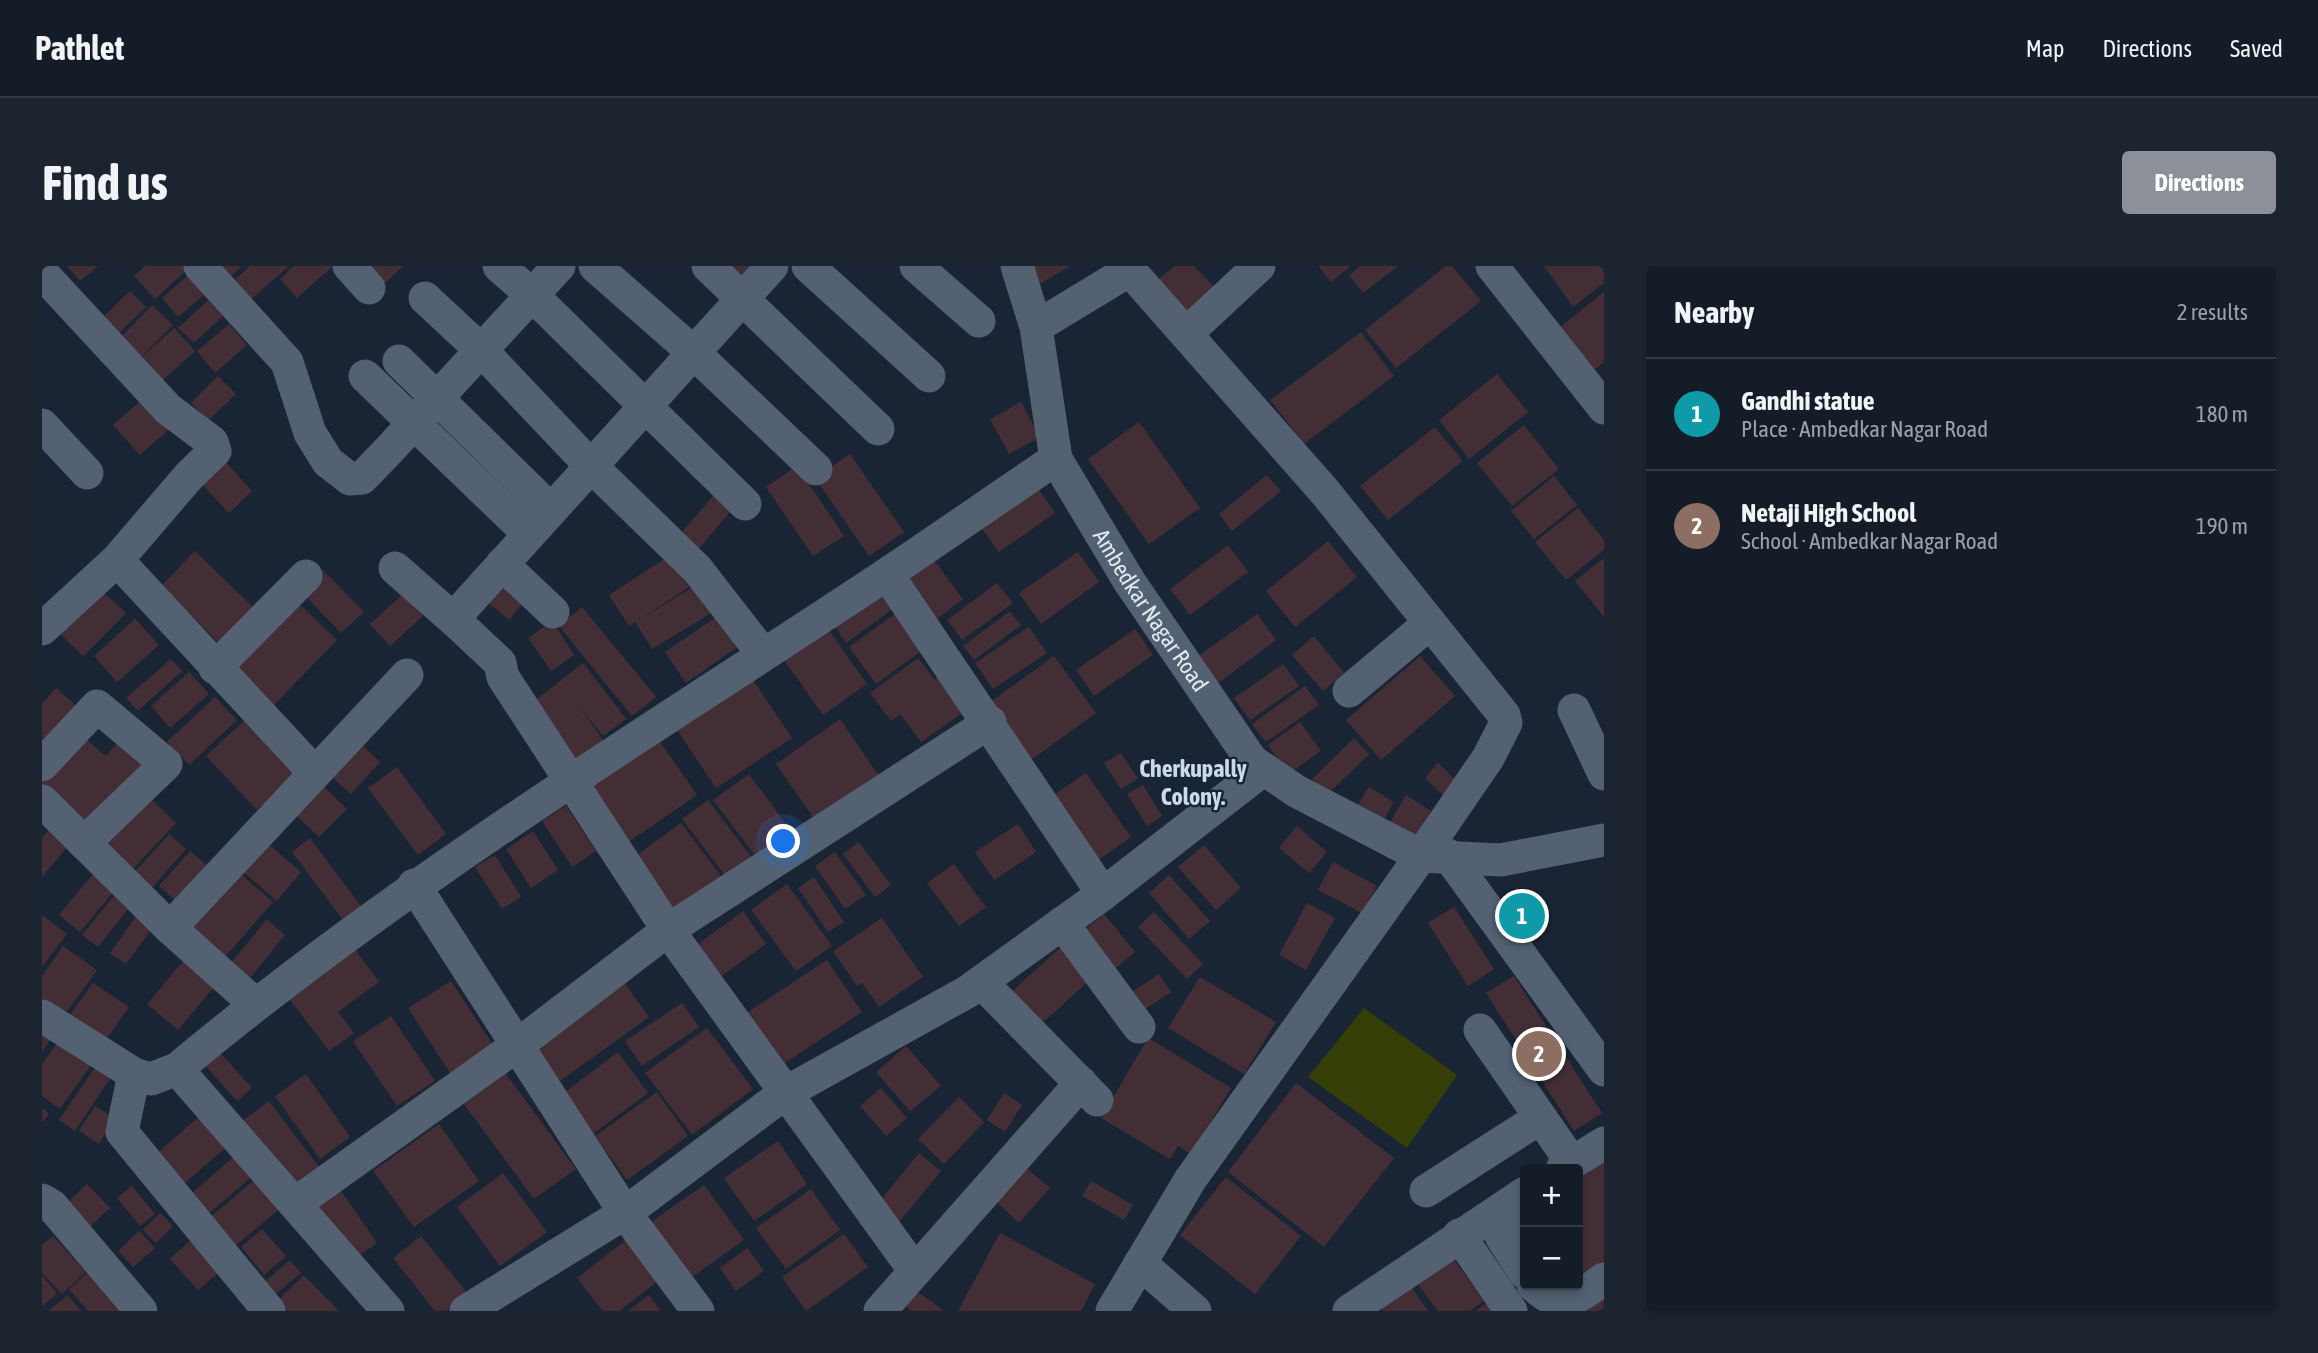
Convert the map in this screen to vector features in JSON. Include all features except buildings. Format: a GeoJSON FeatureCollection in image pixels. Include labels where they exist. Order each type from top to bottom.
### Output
{"type":"FeatureCollection","features":[{"type":"Feature","properties":{"kind":"street"},"geometry":{"type":"LineString","coordinates":[[200,266],[287,362],[310,433],[328,462],[350,479],[362,478],[437,396],[483,352],[559,266]]}},
{"type":"Feature","properties":{"kind":"street"},"geometry":{"type":"LineString","coordinates":[[499,266],[533,295],[745,504]]}},
{"type":"Feature","properties":{"kind":"street"},"geometry":{"type":"LineString","coordinates":[[595,266],[694,352],[816,469]]}},
{"type":"Feature","properties":{"kind":"street"},"geometry":{"type":"LineString","coordinates":[[708,266],[878,429]]}},
{"type":"Feature","properties":{"kind":"street"},"geometry":{"type":"LineString","coordinates":[[453,619],[772,266]]}},
{"type":"Feature","properties":{"kind":"street"},"geometry":{"type":"LineString","coordinates":[[808,266],[929,376]]}},
{"type":"Feature","properties":{"kind":"street"},"geometry":{"type":"LineString","coordinates":[[916,266],[979,321]]}},
{"type":"Feature","properties":{"kind":"street","name":"Ambedkar Nagar Road"},"geometry":{"type":"LineString","coordinates":[[1017,266],[1036,327],[1056,459],[1129,581],[1252,761],[1296,791],[1435,856]]}},
{"type":"Feature","properties":{"kind":"street"},"geometry":{"type":"LineString","coordinates":[[1186,334],[1258,266]]}},
{"type":"Feature","properties":{"kind":"street"},"geometry":{"type":"LineString","coordinates":[[1492,266],[1604,408]]}},
{"type":"Feature","properties":{"kind":"street"},"geometry":{"type":"LineString","coordinates":[[1036,327],[1128,268],[1325,492],[1504,715],[1506,723],[1435,856],[1190,1180],[1112,1311]]}},
{"type":"Feature","properties":{"kind":"street"},"geometry":{"type":"LineString","coordinates":[[42,274],[168,409],[212,442],[215,451],[189,476],[117,560],[47,616]]}},
{"type":"Feature","properties":{"kind":"street"},"geometry":{"type":"LineString","coordinates":[[425,298],[483,352],[591,466],[697,569],[763,654]]}},
{"type":"Feature","properties":{"kind":"street"},"geometry":{"type":"LineString","coordinates":[[399,361],[551,510]]}},
{"type":"Feature","properties":{"kind":"street"},"geometry":{"type":"LineString","coordinates":[[365,376],[529,534]]}},
{"type":"Feature","properties":{"kind":"street"},"geometry":{"type":"LineString","coordinates":[[42,425],[87,473]]}},
{"type":"Feature","properties":{"kind":"street"},"geometry":{"type":"LineString","coordinates":[[42,1016],[134,1074],[151,1079],[177,1069],[255,1004],[414,886],[571,779],[887,574],[1056,459]]}},
{"type":"Feature","properties":{"kind":"street"},"geometry":{"type":"LineString","coordinates":[[117,560],[314,772]]}},
{"type":"Feature","properties":{"kind":"street"},"geometry":{"type":"LineString","coordinates":[[502,564],[553,611]]}},
{"type":"Feature","properties":{"kind":"street"},"geometry":{"type":"LineString","coordinates":[[395,568],[500,663],[503,677],[668,930],[915,1271]]}},
{"type":"Feature","properties":{"kind":"street"},"geometry":{"type":"LineString","coordinates":[[887,574],[990,722],[1103,894]]}},
{"type":"Feature","properties":{"kind":"street"},"geometry":{"type":"LineString","coordinates":[[215,668],[306,576]]}},
{"type":"Feature","properties":{"kind":"street"},"geometry":{"type":"LineString","coordinates":[[1349,691],[1430,623]]}},
{"type":"Feature","properties":{"kind":"street"},"geometry":{"type":"LineString","coordinates":[[170,928],[407,675]]}},
{"type":"Feature","properties":{"kind":"street"},"geometry":{"type":"LineString","coordinates":[[42,765],[97,706],[166,764],[84,843]]}},
{"type":"Feature","properties":{"kind":"street"},"geometry":{"type":"LineString","coordinates":[[1574,710],[1604,774]]}},
{"type":"Feature","properties":{"kind":"street"},"geometry":{"type":"LineString","coordinates":[[296,1203],[519,1044],[668,930],[990,722]]}},
{"type":"Feature","properties":{"kind":"street"},"geometry":{"type":"LineString","coordinates":[[466,1311],[625,1213],[785,1093],[981,982],[1103,894],[1264,769]]}},
{"type":"Feature","properties":{"kind":"street"},"geometry":{"type":"LineString","coordinates":[[42,801],[170,928],[255,1004]]}},
{"type":"Feature","properties":{"kind":"street"},"geometry":{"type":"LineString","coordinates":[[1435,856],[1501,860],[1604,841]]}},
{"type":"Feature","properties":{"kind":"street"},"geometry":{"type":"LineString","coordinates":[[1435,856],[1604,1070]]}},
{"type":"Feature","properties":{"kind":"street"},"geometry":{"type":"LineString","coordinates":[[414,886],[519,1044],[625,1213],[698,1311]]}},
{"type":"Feature","properties":{"kind":"street"},"geometry":{"type":"LineString","coordinates":[[1062,923],[1139,1027]]}},
{"type":"Feature","properties":{"kind":"street"},"geometry":{"type":"LineString","coordinates":[[880,1311],[915,1271],[1089,1091],[981,982]]}},
{"type":"Feature","properties":{"kind":"street"},"geometry":{"type":"LineString","coordinates":[[1480,1030],[1569,1164]]}},
{"type":"Feature","properties":{"kind":"street"},"geometry":{"type":"LineString","coordinates":[[177,1069],[388,1311]]}},
{"type":"Feature","properties":{"kind":"street"},"geometry":{"type":"LineString","coordinates":[[134,1074],[122,1132],[269,1311]]}},
{"type":"Feature","properties":{"kind":"street"},"geometry":{"type":"LineString","coordinates":[[1426,1191],[1540,1118]]}},
{"type":"Feature","properties":{"kind":"street"},"geometry":{"type":"LineString","coordinates":[[1576,1164],[1604,1143]]}},
{"type":"Feature","properties":{"kind":"street"},"geometry":{"type":"LineString","coordinates":[[1579,1164],[1604,1152]]}},
{"type":"Feature","properties":{"kind":"street"},"geometry":{"type":"LineString","coordinates":[[1360,1308],[1459,1235],[1520,1196]]}},
{"type":"Feature","properties":{"kind":"street"},"geometry":{"type":"LineString","coordinates":[[42,1200],[52,1206],[141,1311]]}},
{"type":"Feature","properties":{"kind":"street"},"geometry":{"type":"LineString","coordinates":[[1520,1210],[1510,1217],[1501,1236],[1520,1265]]}},
{"type":"Feature","properties":{"kind":"street"},"geometry":{"type":"LineString","coordinates":[[1459,1235],[1511,1311]]}},
{"type":"Feature","properties":{"kind":"street"},"geometry":{"type":"LineString","coordinates":[[1140,1263],[1195,1311]]}},
{"type":"Feature","properties":{"kind":"street"},"geometry":{"type":"LineString","coordinates":[[1536,1290],[1545,1303],[1556,1308],[1567,1306],[1604,1279]]}},
{"type":"Feature","properties":{"kind":"green space"},"geometry":{"type":"Polygon","coordinates":[[[1364,1008],[1457,1075],[1407,1148],[1308,1077],[1364,1008]]]}},
{"type":"Feature","properties":{"kind":"place","name":"Gandhi statue"},"geometry":{"type":"Point","coordinates":[1522,916]}},
{"type":"Feature","properties":{"kind":"place","name":"Netaji High School"},"geometry":{"type":"Point","coordinates":[1539,1054]}},
{"type":"Feature","properties":{"kind":"district","name":"Cherkupally Colony."},"geometry":{"type":"Point","coordinates":[1193,783]}}]}
